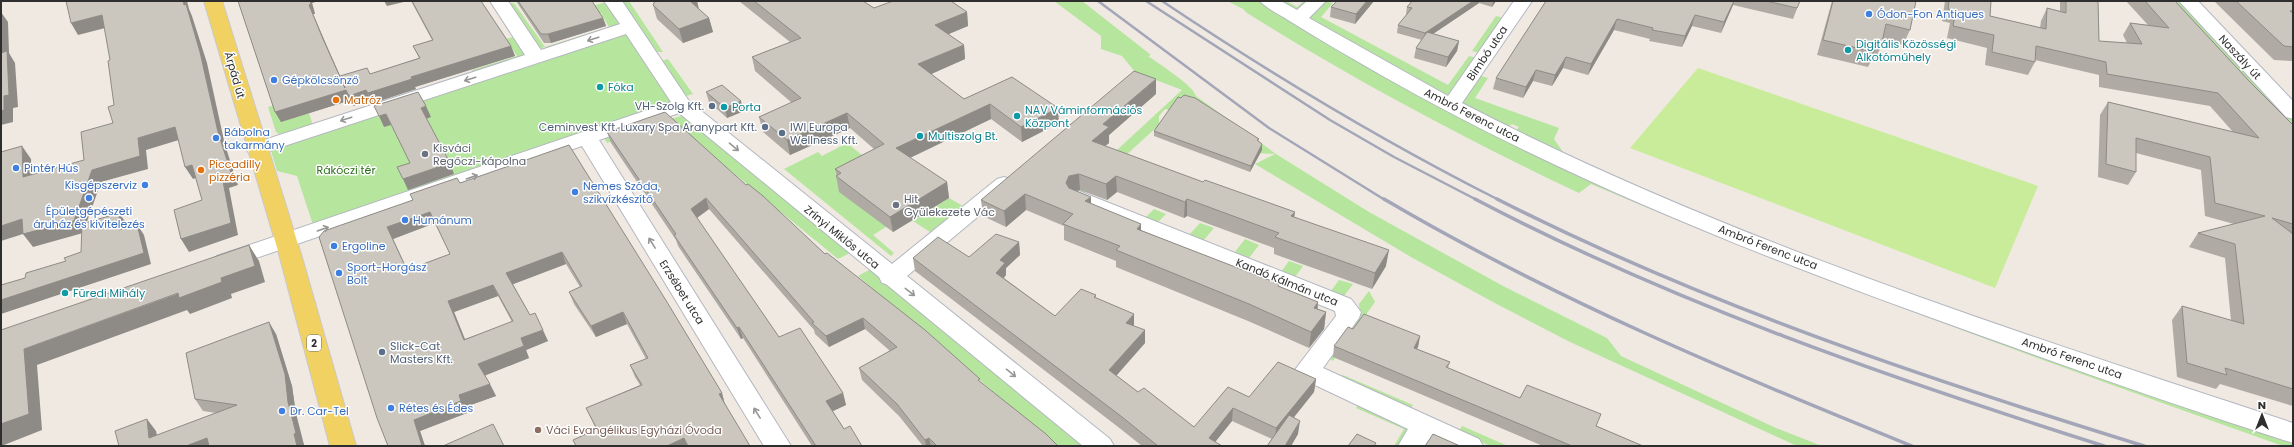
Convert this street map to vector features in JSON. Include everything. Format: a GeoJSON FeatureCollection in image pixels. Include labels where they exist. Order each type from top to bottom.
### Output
{"type":"FeatureCollection","features":[{"type":"Feature","properties":{"kind":"main road","name":"Árpád út"},"geometry":{"type":"LineString","coordinates":[[213,1],[256,149]]}},
{"type":"Feature","properties":{"kind":"main road","name":"2"},"geometry":{"type":"LineString","coordinates":[[256,149],[286,241],[343,446]]}},
{"type":"Feature","properties":{"kind":"street"},"geometry":{"type":"LineString","coordinates":[[499,1],[536,57]]}},
{"type":"Feature","properties":{"kind":"street","name":"Zrínyi Miklós utca"},"geometry":{"type":"LineString","coordinates":[[613,1],[682,105],[890,277],[1100,446]]}},
{"type":"Feature","properties":{"kind":"street","name":"Ambró Ferenc utca"},"geometry":{"type":"LineString","coordinates":[[1269,1],[1298,19],[1451,104],[1618,186],[1724,230],[1958,318],[2293,433]]}},
{"type":"Feature","properties":{"kind":"street"},"geometry":{"type":"LineString","coordinates":[[1298,19],[1317,1]]}},
{"type":"Feature","properties":{"kind":"street","name":"Bimbó utca"},"geometry":{"type":"LineString","coordinates":[[1451,104],[1523,1]]}},
{"type":"Feature","properties":{"kind":"street","name":"Naszály út"},"geometry":{"type":"LineString","coordinates":[[2188,1],[2293,113]]}},
{"type":"Feature","properties":{"kind":"street"},"geometry":{"type":"LineString","coordinates":[[256,149],[630,27]]}},
{"type":"Feature","properties":{"kind":"street"},"geometry":{"type":"LineString","coordinates":[[202,268],[286,241],[682,105]]}},
{"type":"Feature","properties":{"kind":"street","name":"Erzsébet utca"},"geometry":{"type":"LineString","coordinates":[[587,138],[778,446]]}},
{"type":"Feature","properties":{"kind":"street"},"geometry":{"type":"LineString","coordinates":[[890,277],[930,246],[1016,173]]}},
{"type":"Feature","properties":{"kind":"street","name":"Kandó Kálmán utca"},"geometry":{"type":"LineString","coordinates":[[1078,198],[1343,304],[1349,312],[1347,318],[1307,371],[1417,436],[1470,446]]}},
{"type":"Feature","properties":{"kind":"green space"},"geometry":{"type":"Polygon","coordinates":[[[617,1],[629,1],[663,52],[651,52],[617,1]]]}},
{"type":"Feature","properties":{"kind":"green space"},"geometry":{"type":"Polygon","coordinates":[[[1054,1],[1082,1],[1151,55],[1148,56],[1182,80],[1196,96],[1276,154],[1369,212],[1503,286],[1607,338],[1621,356],[1776,428],[1822,446],[1797,446],[1570,342],[1411,257],[1255,164],[1275,154],[1252,153],[1172,111],[1165,109],[1159,116],[1159,125],[1079,198],[1066,197],[1182,90],[1135,72],[1122,56],[1101,49],[1101,36],[1054,1]]]}},
{"type":"Feature","properties":{"kind":"green space"},"geometry":{"type":"Polygon","coordinates":[[[1227,1],[1287,1],[1297,7],[1304,1],[1324,1],[1333,3],[1321,17],[1448,85],[1469,56],[1477,58],[1452,91],[1439,104],[1483,128],[2177,404],[2293,444],[2293,446],[2283,446],[1935,320],[1762,254],[1591,184],[1579,193],[1494,152],[1410,108],[1328,62],[1287,38],[1243,9],[1227,1]]]}},
{"type":"Feature","properties":{"kind":"green space"},"geometry":{"type":"Polygon","coordinates":[[[2169,1],[2181,1],[2293,121],[2293,132],[2169,1]]]}},
{"type":"Feature","properties":{"kind":"green space"},"geometry":{"type":"Polygon","coordinates":[[[606,2],[619,23],[612,29],[546,50],[545,47],[609,27],[601,13],[598,13],[593,6],[606,2]]]}},
{"type":"Feature","properties":{"kind":"green space"},"geometry":{"type":"Polygon","coordinates":[[[514,3],[545,47],[538,49],[508,4],[514,3]]]}},
{"type":"Feature","properties":{"kind":"green space"},"geometry":{"type":"Polygon","coordinates":[[[1496,16],[1504,18],[1480,53],[1472,51],[1496,16]]]}},
{"type":"Feature","properties":{"kind":"green space","name":"Rákóczi tér"},"geometry":{"type":"Polygon","coordinates":[[[630,27],[682,105],[315,231],[297,176],[277,171],[269,144],[630,27]]]}},
{"type":"Feature","properties":{"kind":"green space"},"geometry":{"type":"Polygon","coordinates":[[[513,37],[525,55],[474,74],[472,70],[517,56],[506,39],[513,37]]]}},
{"type":"Feature","properties":{"kind":"green space"},"geometry":{"type":"Polygon","coordinates":[[[668,59],[693,94],[686,96],[681,94],[661,61],[668,59]]]}},
{"type":"Feature","properties":{"kind":"green space"},"geometry":{"type":"Polygon","coordinates":[[[1698,68],[2038,186],[1995,288],[1630,148],[1698,68]]]}},
{"type":"Feature","properties":{"kind":"green space"},"geometry":{"type":"Polygon","coordinates":[[[1478,75],[1488,78],[1475,98],[1559,128],[1554,139],[1563,152],[1516,131],[1519,127],[1512,124],[1508,127],[1469,108],[1462,102],[1478,75]]]}},
{"type":"Feature","properties":{"kind":"green space"},"geometry":{"type":"Polygon","coordinates":[[[276,105],[281,122],[309,113],[313,126],[279,134],[276,132],[268,107],[276,105]]]}},
{"type":"Feature","properties":{"kind":"green space"},"geometry":{"type":"Polygon","coordinates":[[[681,116],[687,118],[850,253],[838,259],[670,121],[607,143],[604,138],[681,116]]]}},
{"type":"Feature","properties":{"kind":"green space"},"geometry":{"type":"Polygon","coordinates":[[[847,143],[898,184],[886,227],[873,235],[894,253],[891,256],[784,169],[818,152],[822,156],[847,143]]]}},
{"type":"Feature","properties":{"kind":"green space"},"geometry":{"type":"Polygon","coordinates":[[[949,198],[965,207],[933,234],[913,221],[949,198]]]}},
{"type":"Feature","properties":{"kind":"green space"},"geometry":{"type":"Polygon","coordinates":[[[1154,209],[1166,214],[1157,223],[1145,218],[1154,209]]]}},
{"type":"Feature","properties":{"kind":"green space"},"geometry":{"type":"Polygon","coordinates":[[[1200,223],[1214,228],[1203,241],[1189,235],[1200,223]]]}},
{"type":"Feature","properties":{"kind":"green space"},"geometry":{"type":"Polygon","coordinates":[[[1245,239],[1259,245],[1249,258],[1234,253],[1245,239]]]}},
{"type":"Feature","properties":{"kind":"green space"},"geometry":{"type":"Polygon","coordinates":[[[1289,261],[1303,266],[1295,277],[1281,272],[1289,261]]]}},
{"type":"Feature","properties":{"kind":"green space"},"geometry":{"type":"Polygon","coordinates":[[[871,269],[1087,446],[1057,446],[858,276],[871,269]]]}},
{"type":"Feature","properties":{"kind":"green space"},"geometry":{"type":"Polygon","coordinates":[[[1339,280],[1353,284],[1344,296],[1331,291],[1339,280]]]}},
{"type":"Feature","properties":{"kind":"green space"},"geometry":{"type":"Polygon","coordinates":[[[1369,291],[1375,302],[1333,361],[1330,359],[1360,317],[1359,304],[1369,291]]]}},
{"type":"Feature","properties":{"kind":"green space"},"geometry":{"type":"Polygon","coordinates":[[[1343,375],[1413,405],[1409,411],[1339,380],[1343,375]]]}},
{"type":"Feature","properties":{"kind":"green space"},"geometry":{"type":"Polygon","coordinates":[[[1359,404],[1414,428],[1402,446],[1394,446],[1404,429],[1356,408],[1359,404]]]}},
{"type":"Feature","properties":{"kind":"green space"},"geometry":{"type":"Polygon","coordinates":[[[1462,426],[1508,446],[1490,446],[1458,432],[1462,426]]]}},
{"type":"Feature","properties":{"kind":"building"},"geometry":{"type":"Polygon","coordinates":[[[66,1],[183,1],[184,5],[186,4],[200,52],[218,132],[231,173],[222,176],[231,223],[181,239],[174,210],[202,200],[192,165],[185,167],[175,127],[138,138],[140,156],[92,170],[74,221],[23,234],[22,219],[1,226],[1,152],[22,146],[23,177],[84,160],[81,132],[113,123],[108,107],[114,105],[108,61],[110,60],[102,15],[71,23],[66,1]]]}},
{"type":"Feature","properties":{"kind":"building"},"geometry":{"type":"Polygon","coordinates":[[[238,1],[310,1],[311,4],[309,5],[345,88],[340,76],[367,68],[370,74],[420,58],[413,46],[433,40],[412,1],[481,1],[511,46],[411,77],[412,79],[368,93],[366,90],[349,96],[346,90],[275,112],[238,1]]]}},
{"type":"Feature","properties":{"kind":"building"},"geometry":{"type":"Polygon","coordinates":[[[518,1],[592,1],[603,18],[548,34],[541,34],[518,1]]]}},
{"type":"Feature","properties":{"kind":"building"},"geometry":{"type":"Polygon","coordinates":[[[655,1],[690,1],[709,18],[679,29],[653,5],[655,1]]]}},
{"type":"Feature","properties":{"kind":"building"},"geometry":{"type":"Polygon","coordinates":[[[754,1],[863,1],[874,8],[893,1],[951,1],[967,12],[935,25],[964,45],[918,64],[964,99],[1012,77],[1058,108],[1021,127],[990,104],[896,148],[947,182],[890,217],[836,176],[841,173],[835,169],[884,144],[847,113],[787,140],[759,117],[801,98],[752,57],[801,38],[754,1]]]}},
{"type":"Feature","properties":{"kind":"building"},"geometry":{"type":"Polygon","coordinates":[[[1337,1],[1367,1],[1356,14],[1331,7],[1337,1]]]}},
{"type":"Feature","properties":{"kind":"building"},"geometry":{"type":"Polygon","coordinates":[[[1412,1],[1473,1],[1425,33],[1398,25],[1412,8],[1407,7],[1412,1]]]}},
{"type":"Feature","properties":{"kind":"building"},"geometry":{"type":"Polygon","coordinates":[[[1546,1],[1734,1],[1724,22],[1695,15],[1685,36],[1652,30],[1653,28],[1617,19],[1591,64],[1566,57],[1555,75],[1536,70],[1526,87],[1496,78],[1546,1]]]}},
{"type":"Feature","properties":{"kind":"building"},"geometry":{"type":"Polygon","coordinates":[[[1766,1],[1800,1],[1797,8],[1766,1]]]}},
{"type":"Feature","properties":{"kind":"building","name":"Ódon-Fon Antiques"},"geometry":{"type":"Polygon","coordinates":[[[1833,1],[1916,1],[1910,30],[1886,24],[1881,46],[1876,45],[1874,52],[1823,40],[1833,1]]]}},
{"type":"Feature","properties":{"kind":"building"},"geometry":{"type":"Polygon","coordinates":[[[1949,1],[1991,1],[1990,16],[2046,29],[2047,8],[2066,13],[2066,1],[2098,1],[2099,41],[2142,44],[2130,23],[2169,28],[2145,1],[2175,1],[2250,82],[2293,125],[2293,224],[2272,218],[2293,234],[2293,389],[2225,368],[2227,375],[2187,363],[2182,306],[2244,324],[2235,244],[2198,233],[2265,216],[2215,203],[2210,157],[2136,138],[2136,172],[2106,164],[2108,102],[2259,138],[2218,93],[2107,74],[2106,62],[2036,46],[2035,62],[1992,52],[1994,35],[1953,26],[1956,11],[1948,9],[1949,1]]]}},
{"type":"Feature","properties":{"kind":"building"},"geometry":{"type":"Polygon","coordinates":[[[2236,1],[2293,1],[2293,11],[2290,11],[2293,13],[2293,47],[2284,46],[2236,1]]]}},
{"type":"Feature","properties":{"kind":"building"},"geometry":{"type":"Polygon","coordinates":[[[1427,32],[1459,41],[1448,57],[1416,48],[1427,32]]]}},
{"type":"Feature","properties":{"kind":"building"},"geometry":{"type":"Polygon","coordinates":[[[7,51],[9,95],[4,96],[4,110],[1,111],[1,53],[7,51]]]}},
{"type":"Feature","properties":{"kind":"building"},"geometry":{"type":"Polygon","coordinates":[[[1134,71],[1156,79],[1103,124],[1109,127],[1092,141],[1203,182],[1205,180],[1295,212],[1291,216],[1389,250],[1375,273],[1275,237],[1279,233],[1187,199],[1185,202],[1116,176],[1106,184],[1079,174],[1069,176],[1066,183],[1069,188],[1091,197],[1085,201],[1141,224],[1137,229],[1279,284],[1278,286],[1318,302],[1314,308],[1326,312],[1311,332],[1249,304],[1116,250],[1120,246],[1063,224],[1073,214],[1025,194],[1004,211],[981,200],[1134,71]]]}},
{"type":"Feature","properties":{"kind":"building"},"geometry":{"type":"Polygon","coordinates":[[[722,85],[741,101],[725,108],[706,92],[722,85]]]}},
{"type":"Feature","properties":{"kind":"building"},"geometry":{"type":"Polygon","coordinates":[[[418,92],[426,106],[421,108],[450,163],[403,179],[397,167],[410,163],[386,114],[379,116],[374,106],[418,92]]]}},
{"type":"Feature","properties":{"kind":"building"},"geometry":{"type":"Polygon","coordinates":[[[1184,95],[1195,98],[1259,139],[1257,140],[1262,144],[1251,166],[1154,131],[1178,97],[1181,98],[1184,95]]]}},
{"type":"Feature","properties":{"kind":"building"},"geometry":{"type":"Polygon","coordinates":[[[665,112],[746,185],[748,184],[763,196],[825,254],[827,253],[925,330],[980,379],[978,380],[1046,434],[1058,446],[937,446],[929,438],[925,440],[897,404],[859,368],[897,347],[863,318],[826,336],[812,323],[814,322],[706,198],[691,209],[779,337],[800,328],[843,393],[826,401],[844,429],[850,426],[862,446],[816,446],[739,327],[737,328],[674,235],[676,234],[607,132],[665,112]]]}},
{"type":"Feature","properties":{"kind":"building"},"geometry":{"type":"Polygon","coordinates":[[[569,145],[722,393],[719,394],[750,446],[688,446],[684,438],[667,446],[576,446],[573,440],[597,429],[586,408],[642,385],[630,365],[648,358],[623,312],[591,326],[569,292],[582,286],[562,252],[506,273],[530,315],[535,313],[543,330],[521,338],[524,346],[478,364],[490,384],[459,395],[461,401],[414,420],[422,446],[388,446],[377,418],[319,237],[324,231],[413,200],[410,194],[457,178],[460,183],[569,145]],[[430,212],[387,227],[407,270],[450,254],[430,212]],[[493,285],[448,301],[464,340],[513,321],[493,285]]]}},
{"type":"Feature","properties":{"kind":"building"},"geometry":{"type":"Polygon","coordinates":[[[119,213],[119,230],[137,224],[144,253],[1,300],[1,285],[25,278],[26,273],[66,261],[64,258],[81,252],[82,224],[119,213]]]}},
{"type":"Feature","properties":{"kind":"building"},"geometry":{"type":"Polygon","coordinates":[[[996,234],[1019,242],[1000,260],[1005,263],[996,273],[1055,316],[1081,289],[1096,295],[1094,297],[1134,314],[1126,323],[1145,330],[1109,370],[1138,392],[1144,388],[1194,427],[1228,387],[1249,397],[1278,362],[1316,379],[1276,428],[1233,408],[1209,438],[1222,446],[1158,446],[913,258],[938,237],[969,257],[996,234]]]}},
{"type":"Feature","properties":{"kind":"building"},"geometry":{"type":"Polygon","coordinates":[[[249,245],[255,266],[221,278],[222,282],[179,298],[178,293],[24,349],[29,414],[1,424],[1,330],[249,245]]]}},
{"type":"Feature","properties":{"kind":"building"},"geometry":{"type":"Polygon","coordinates":[[[1364,314],[1420,336],[1414,348],[1450,362],[1446,367],[1520,398],[1527,385],[1601,414],[1596,426],[1643,446],[1572,446],[1334,346],[1348,327],[1353,329],[1364,314]]]}},
{"type":"Feature","properties":{"kind":"building"},"geometry":{"type":"Polygon","coordinates":[[[269,322],[285,374],[288,402],[296,433],[294,434],[297,446],[209,446],[207,438],[186,446],[119,446],[115,431],[147,419],[149,438],[237,405],[195,399],[186,353],[269,322]]]}},
{"type":"Feature","properties":{"kind":"building"},"geometry":{"type":"Polygon","coordinates":[[[1289,415],[1300,421],[1285,446],[1267,446],[1289,415]]]}},
{"type":"Feature","properties":{"kind":"building"},"geometry":{"type":"Polygon","coordinates":[[[493,424],[504,446],[443,446],[493,424]]]}},
{"type":"Feature","properties":{"kind":"building"},"geometry":{"type":"Polygon","coordinates":[[[1357,434],[1376,443],[1374,446],[1348,446],[1357,434]]]}},
{"type":"Feature","properties":{"kind":"building"},"geometry":{"type":"Polygon","coordinates":[[[1433,434],[1460,446],[1425,446],[1433,434]]]}},
{"type":"Feature","properties":{"kind":"railway"},"geometry":{"type":"LineString","coordinates":[[1098,1],[1269,128],[1385,200]]}},
{"type":"Feature","properties":{"kind":"railway"},"geometry":{"type":"LineString","coordinates":[[1146,1],[1330,120],[1394,157],[1477,200]]}},
{"type":"Feature","properties":{"kind":"railway"},"geometry":{"type":"LineString","coordinates":[[1162,1],[1244,55],[1328,106],[1455,178],[1497,199]]}},
{"type":"Feature","properties":{"kind":"railway"},"geometry":{"type":"LineString","coordinates":[[1384,199],[1447,235],[1512,269],[1643,332],[1777,391],[1912,446]]}},
{"type":"Feature","properties":{"kind":"railway"},"geometry":{"type":"LineString","coordinates":[[1497,199],[1575,237],[1654,272],[1815,336],[1897,366],[2144,446]]}},
{"type":"Feature","properties":{"kind":"railway"},"geometry":{"type":"LineString","coordinates":[[1477,200],[1551,237],[1628,272],[1705,305],[1784,336],[1864,366],[2104,446]]}},
{"type":"Feature","properties":{"kind":"place","name":"Ódon-Fon Antiques"},"geometry":{"type":"Point","coordinates":[1869,14]}},
{"type":"Feature","properties":{"kind":"place","name":"Digitális Közösségi Alkotóműhely"},"geometry":{"type":"Point","coordinates":[1848,50]}},
{"type":"Feature","properties":{"kind":"place","name":"Gépkölcsönző"},"geometry":{"type":"Point","coordinates":[274,80]}},
{"type":"Feature","properties":{"kind":"place","name":"Fóka"},"geometry":{"type":"Point","coordinates":[600,87]}},
{"type":"Feature","properties":{"kind":"place","name":"Matróz"},"geometry":{"type":"Point","coordinates":[336,100]}},
{"type":"Feature","properties":{"kind":"place","name":"VH-Szolg Kft."},"geometry":{"type":"Point","coordinates":[712,106]}},
{"type":"Feature","properties":{"kind":"place","name":"Porta"},"geometry":{"type":"Point","coordinates":[724,107]}},
{"type":"Feature","properties":{"kind":"place","name":"NAV Váminformációs Központ"},"geometry":{"type":"Point","coordinates":[1017,116]}},
{"type":"Feature","properties":{"kind":"place","name":"Ceminvest Kft. Luxary Spa Aranypart Kft."},"geometry":{"type":"Point","coordinates":[765,127]}},
{"type":"Feature","properties":{"kind":"place","name":"IWI Europa Wellness Kft."},"geometry":{"type":"Point","coordinates":[782,133]}},
{"type":"Feature","properties":{"kind":"place","name":"Multiszolg Bt."},"geometry":{"type":"Point","coordinates":[920,136]}},
{"type":"Feature","properties":{"kind":"place","name":"Bábolna takarmány"},"geometry":{"type":"Point","coordinates":[216,138]}},
{"type":"Feature","properties":{"kind":"place","name":"Kisváci Regőczi-kápolna"},"geometry":{"type":"Point","coordinates":[425,154]}},
{"type":"Feature","properties":{"kind":"place","name":"Pintér Hús"},"geometry":{"type":"Point","coordinates":[16,168]}},
{"type":"Feature","properties":{"kind":"place","name":"Piccadilly pizzéria"},"geometry":{"type":"Point","coordinates":[201,170]}},
{"type":"Feature","properties":{"kind":"place","name":"Kisgépszerviz"},"geometry":{"type":"Point","coordinates":[145,185]}},
{"type":"Feature","properties":{"kind":"place","name":"Nemes Szóda, szikvízkészítő"},"geometry":{"type":"Point","coordinates":[575,192]}},
{"type":"Feature","properties":{"kind":"place","name":"Épületgépészeti áruház és kivitelezés"},"geometry":{"type":"Point","coordinates":[89,198]}},
{"type":"Feature","properties":{"kind":"place","name":"Hit Gyülekezete Vác"},"geometry":{"type":"Point","coordinates":[896,205]}},
{"type":"Feature","properties":{"kind":"place","name":"Humánum"},"geometry":{"type":"Point","coordinates":[405,220]}},
{"type":"Feature","properties":{"kind":"place","name":"Ergoline"},"geometry":{"type":"Point","coordinates":[334,246]}},
{"type":"Feature","properties":{"kind":"place","name":"Sport-Horgász Bolt"},"geometry":{"type":"Point","coordinates":[339,273]}},
{"type":"Feature","properties":{"kind":"place","name":"Füredi Mihály"},"geometry":{"type":"Point","coordinates":[65,293]}},
{"type":"Feature","properties":{"kind":"place","name":"Slick-Cat Masters Kft."},"geometry":{"type":"Point","coordinates":[382,352]}},
{"type":"Feature","properties":{"kind":"place","name":"Rétes és Édes"},"geometry":{"type":"Point","coordinates":[391,408]}},
{"type":"Feature","properties":{"kind":"place","name":"Dr. Car-Tel"},"geometry":{"type":"Point","coordinates":[282,411]}},
{"type":"Feature","properties":{"kind":"place","name":"Váci Evangélikus Egyházi Óvoda"},"geometry":{"type":"Point","coordinates":[538,430]}}]}
